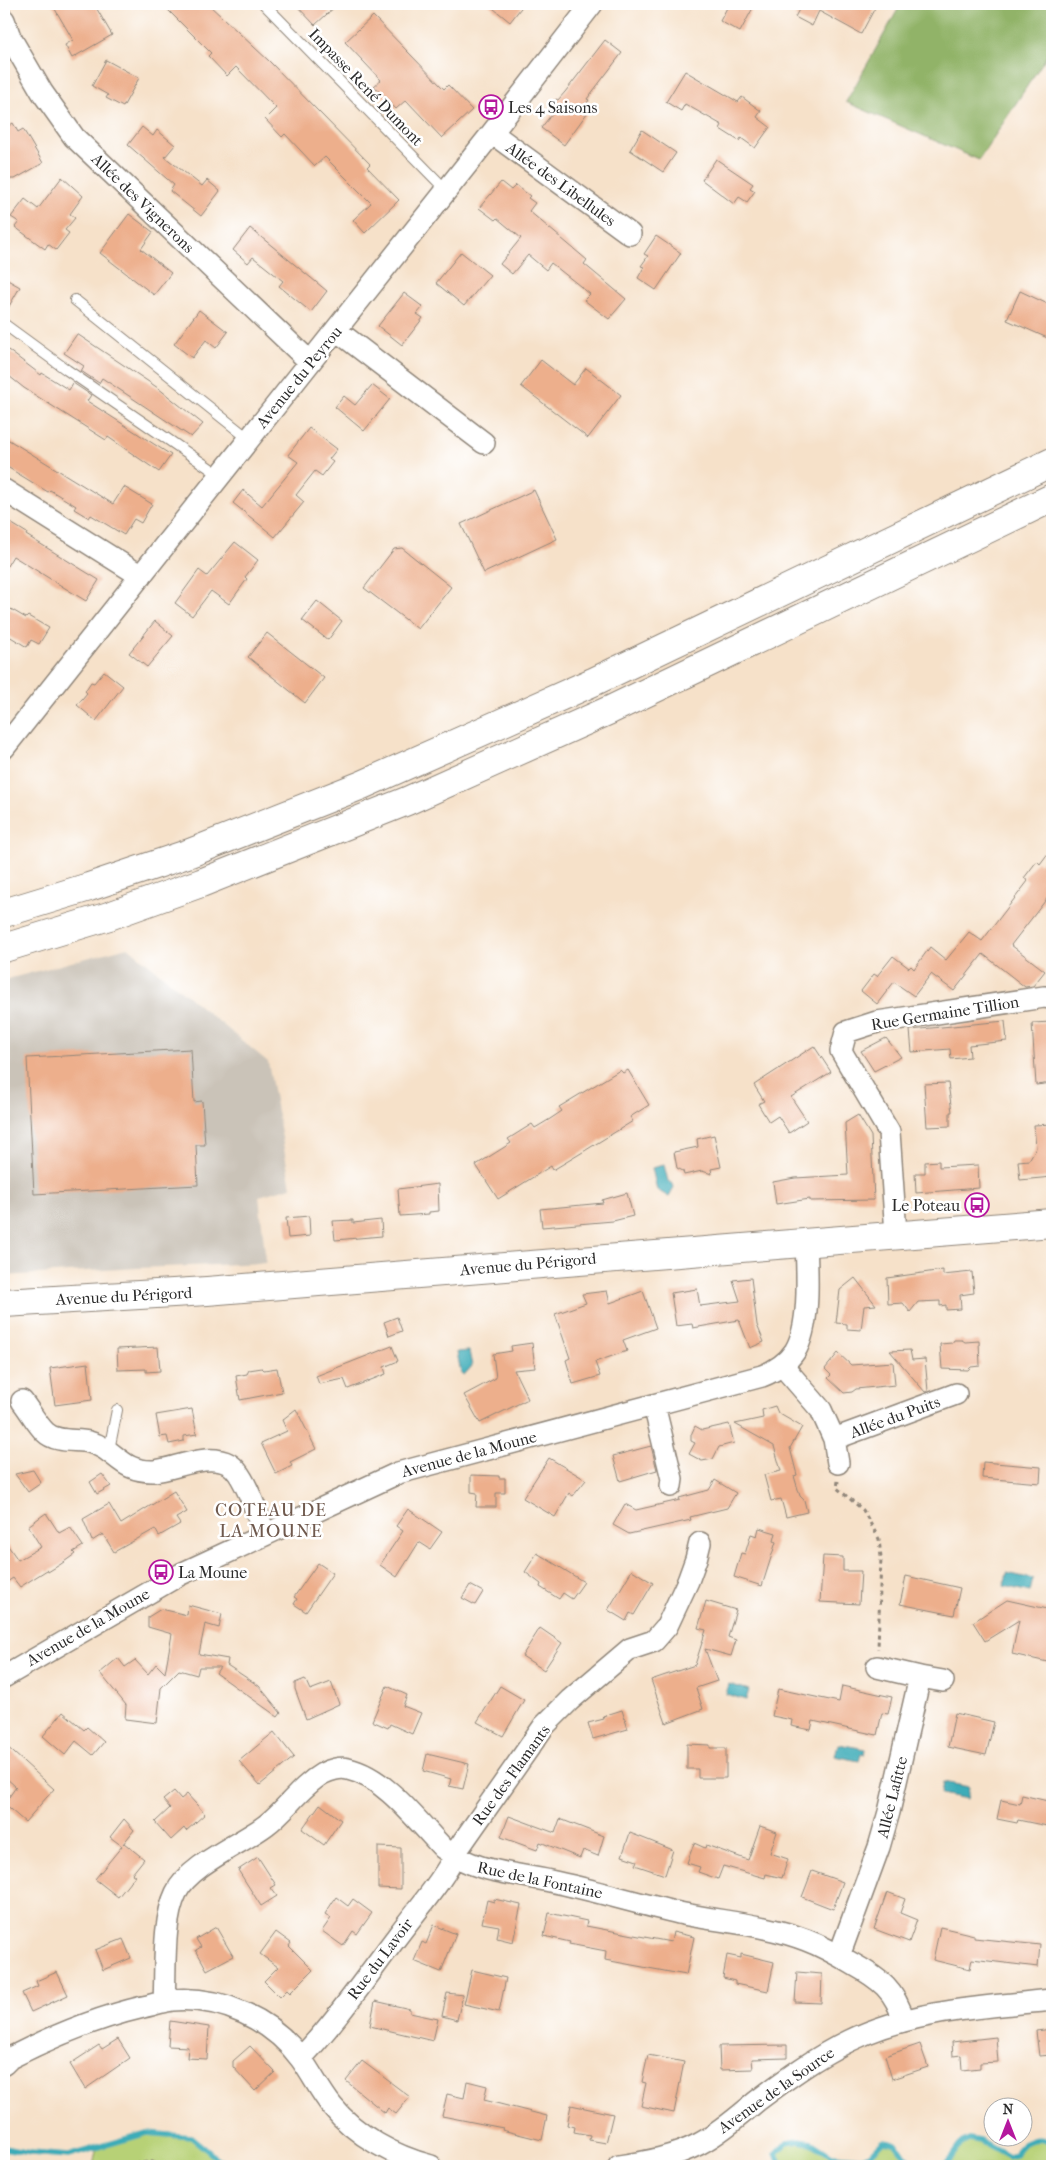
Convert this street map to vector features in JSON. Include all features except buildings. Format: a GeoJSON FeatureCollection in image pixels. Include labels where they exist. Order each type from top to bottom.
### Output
{"type":"FeatureCollection","features":[{"type":"Feature","properties":{"kind":"main road"},"geometry":{"type":"LineString","coordinates":[[4,913],[89,888],[190,853],[362,785],[593,682],[1052,462]]}},
{"type":"Feature","properties":{"kind":"main road"},"geometry":{"type":"LineString","coordinates":[[4,948],[109,916],[192,886],[300,845],[406,801],[610,710],[1052,498]]}},
{"type":"Feature","properties":{"kind":"main road","name":"Avenue du Périgord"},"geometry":{"type":"LineString","coordinates":[[4,1303],[189,1293],[806,1241],[1052,1223]]}},
{"type":"Feature","properties":{"kind":"street","name":"Avenue du Peyrou"},"geometry":{"type":"LineString","coordinates":[[4,748],[447,191],[592,4]]}},
{"type":"Feature","properties":{"kind":"street","name":"Allée des Vignerons"},"geometry":{"type":"LineString","coordinates":[[4,20],[10,37],[42,92],[74,137],[310,362]]}},
{"type":"Feature","properties":{"kind":"street","name":"Allée des Libellules"},"geometry":{"type":"LineString","coordinates":[[492,134],[630,234]]}},
{"type":"Feature","properties":{"kind":"street"},"geometry":{"type":"LineString","coordinates":[[336,330],[484,443]]}},
{"type":"Feature","properties":{"kind":"street"},"geometry":{"type":"LineString","coordinates":[[4,490],[141,576]]}},
{"type":"Feature","properties":{"kind":"street","name":"Rue Germaine Tillion"},"geometry":{"type":"LineString","coordinates":[[896,1234],[889,1132],[841,1051],[846,1032],[877,1022],[1035,998],[1052,998]]}},
{"type":"Feature","properties":{"kind":"street","name":"Avenue de la Moune"},"geometry":{"type":"LineString","coordinates":[[4,1677],[181,1574],[398,1473],[417,1466],[654,1405],[762,1376],[774,1371],[796,1349],[802,1330],[807,1264],[806,1241]]}},
{"type":"Feature","properties":{"kind":"street","name":"Allée du Puits"},"geometry":{"type":"LineString","coordinates":[[782,1365],[821,1410],[834,1439],[838,1463]]}},
{"type":"Feature","properties":{"kind":"street","name":"Allée du Puits"},"geometry":{"type":"LineString","coordinates":[[834,1439],[956,1394]]}},
{"type":"Feature","properties":{"kind":"street"},"geometry":{"type":"LineString","coordinates":[[22,1401],[46,1433],[68,1441],[89,1442],[109,1450],[125,1465],[141,1470],[155,1470],[206,1461],[230,1464],[240,1475],[266,1535]]}},
{"type":"Feature","properties":{"kind":"street"},"geometry":{"type":"LineString","coordinates":[[654,1405],[672,1479],[671,1486]]}},
{"type":"Feature","properties":{"kind":"street","name":"Rue des Flamants"},"geometry":{"type":"LineString","coordinates":[[455,1857],[460,1846],[544,1726],[570,1700],[630,1649],[654,1641],[667,1626],[694,1567],[700,1542]]}},
{"type":"Feature","properties":{"kind":"street"},"geometry":{"type":"LineString","coordinates":[[877,1667],[943,1681]]}},
{"type":"Feature","properties":{"kind":"street","name":"Allée Lafitte"},"geometry":{"type":"LineString","coordinates":[[839,1956],[879,1847],[889,1812],[920,1677]]}},
{"type":"Feature","properties":{"kind":"street","name":"Rue de la Fontaine"},"geometry":{"type":"LineString","coordinates":[[164,2002],[170,1912],[181,1883],[204,1865],[266,1825],[285,1810],[307,1785],[334,1769],[346,1768],[374,1779],[443,1848],[468,1864],[491,1871],[594,1891],[679,1913],[763,1928],[805,1939],[868,1973],[891,1991],[900,2004],[904,2021]]}},
{"type":"Feature","properties":{"kind":"street","name":"Rue du Lavoir"},"geometry":{"type":"LineString","coordinates":[[300,2058],[326,2032],[455,1857]]}},
{"type":"Feature","properties":{"kind":"street"},"geometry":{"type":"LineString","coordinates":[[4,2064],[10,2058],[36,2045],[111,2014],[164,2002],[195,2000],[242,2010],[284,2039],[300,2058],[332,2106],[346,2121],[367,2138],[394,2152],[431,2166]]}},
{"type":"Feature","properties":{"kind":"street","name":"Avenue de la Source"},"geometry":{"type":"LineString","coordinates":[[619,2166],[641,2163],[672,2155],[699,2144],[722,2129],[786,2079],[850,2040],[904,2021],[934,2013],[1052,2000]]}},
{"type":"Feature","properties":{"kind":"lane","name":"Impasse René Dumont"},"geometry":{"type":"LineString","coordinates":[[264,4],[447,191]]}},
{"type":"Feature","properties":{"kind":"lane"},"geometry":{"type":"LineString","coordinates":[[75,300],[249,439]]}},
{"type":"Feature","properties":{"kind":"lane"},"geometry":{"type":"LineString","coordinates":[[4,324],[66,370],[220,476]]}},
{"type":"Feature","properties":{"kind":"lane"},"geometry":{"type":"LineString","coordinates":[[109,1450],[118,1410]]}},
{"type":"Feature","properties":{"kind":"path"},"geometry":{"type":"LineString","coordinates":[[838,1463],[837,1488],[863,1510],[879,1539],[882,1557],[877,1667]]}},
{"type":"Feature","properties":{"kind":"path"},"geometry":{"type":"LineString","coordinates":[[137,2166],[138,2163],[152,2162],[163,2166]]}},
{"type":"Feature","properties":{"kind":"shaded area"},"geometry":{"type":"Polygon","coordinates":[[[128,947],[268,1062],[291,1187],[259,1196],[266,1263],[4,1276],[4,980],[128,947]]]}},
{"type":"Feature","properties":{"kind":"green space"},"geometry":{"type":"Polygon","coordinates":[[[901,4],[1052,4],[1052,48],[979,160],[846,102],[901,4]]]}},
{"type":"Feature","properties":{"kind":"green space"},"geometry":{"type":"Polygon","coordinates":[[[147,2133],[191,2137],[226,2166],[93,2166],[97,2147],[147,2133]]]}},
{"type":"Feature","properties":{"kind":"green space"},"geometry":{"type":"Polygon","coordinates":[[[969,2139],[980,2141],[984,2143],[984,2148],[993,2148],[1009,2157],[1015,2155],[1020,2148],[1034,2148],[1034,2139],[1047,2141],[1052,2144],[1052,2166],[941,2166],[949,2160],[964,2141],[969,2139]]]}},
{"type":"Feature","properties":{"kind":"green space"},"geometry":{"type":"Polygon","coordinates":[[[799,2141],[809,2143],[831,2155],[851,2158],[867,2156],[881,2142],[888,2141],[897,2146],[915,2166],[781,2166],[776,2156],[781,2146],[799,2141]]]}},
{"type":"Feature","properties":{"kind":"water"},"geometry":{"type":"Polygon","coordinates":[[[664,1165],[668,1181],[673,1184],[674,1188],[669,1197],[657,1190],[652,1168],[664,1165]]]}},
{"type":"Feature","properties":{"kind":"water"},"geometry":{"type":"Polygon","coordinates":[[[469,1351],[472,1366],[464,1375],[461,1373],[457,1352],[469,1351]]]}},
{"type":"Feature","properties":{"kind":"water"},"geometry":{"type":"Polygon","coordinates":[[[1007,1573],[1033,1579],[1030,1592],[1004,1586],[1007,1573]]]}},
{"type":"Feature","properties":{"kind":"water"},"geometry":{"type":"Polygon","coordinates":[[[729,1684],[749,1690],[746,1700],[726,1694],[729,1684]]]}},
{"type":"Feature","properties":{"kind":"water"},"geometry":{"type":"Polygon","coordinates":[[[838,1744],[866,1749],[865,1755],[861,1754],[859,1761],[835,1756],[838,1744]]]}},
{"type":"Feature","properties":{"kind":"water"},"geometry":{"type":"Polygon","coordinates":[[[943,1782],[969,1787],[967,1799],[941,1794],[943,1782]]]}},
{"type":"Feature","properties":{"kind":"waterway"},"geometry":{"type":"LineString","coordinates":[[4,2148],[31,2153],[68,2156],[147,2133],[191,2137],[226,2166]]}},
{"type":"Feature","properties":{"kind":"waterway"},"geometry":{"type":"LineString","coordinates":[[941,2166],[949,2160],[964,2141],[969,2139],[980,2141],[1009,2157],[1015,2155],[1021,2146],[1031,2140],[1042,2140],[1052,2144]]}},
{"type":"Feature","properties":{"kind":"waterway"},"geometry":{"type":"LineString","coordinates":[[781,2166],[776,2153],[786,2143],[799,2141],[812,2143],[832,2156],[859,2158],[870,2154],[883,2141],[890,2142],[895,2144],[915,2166]]}},
{"type":"Feature","properties":{"kind":"place","name":"Les 4 Saisons"},"geometry":{"type":"Point","coordinates":[491,107]}},
{"type":"Feature","properties":{"kind":"place","name":"Le Poteau"},"geometry":{"type":"Point","coordinates":[977,1205]}},
{"type":"Feature","properties":{"kind":"place","name":"La Moune"},"geometry":{"type":"Point","coordinates":[161,1572]}},
{"type":"Feature","properties":{"kind":"district","name":"COTEAU DE LA MOUNE"},"geometry":{"type":"Point","coordinates":[271,1520]}}]}
